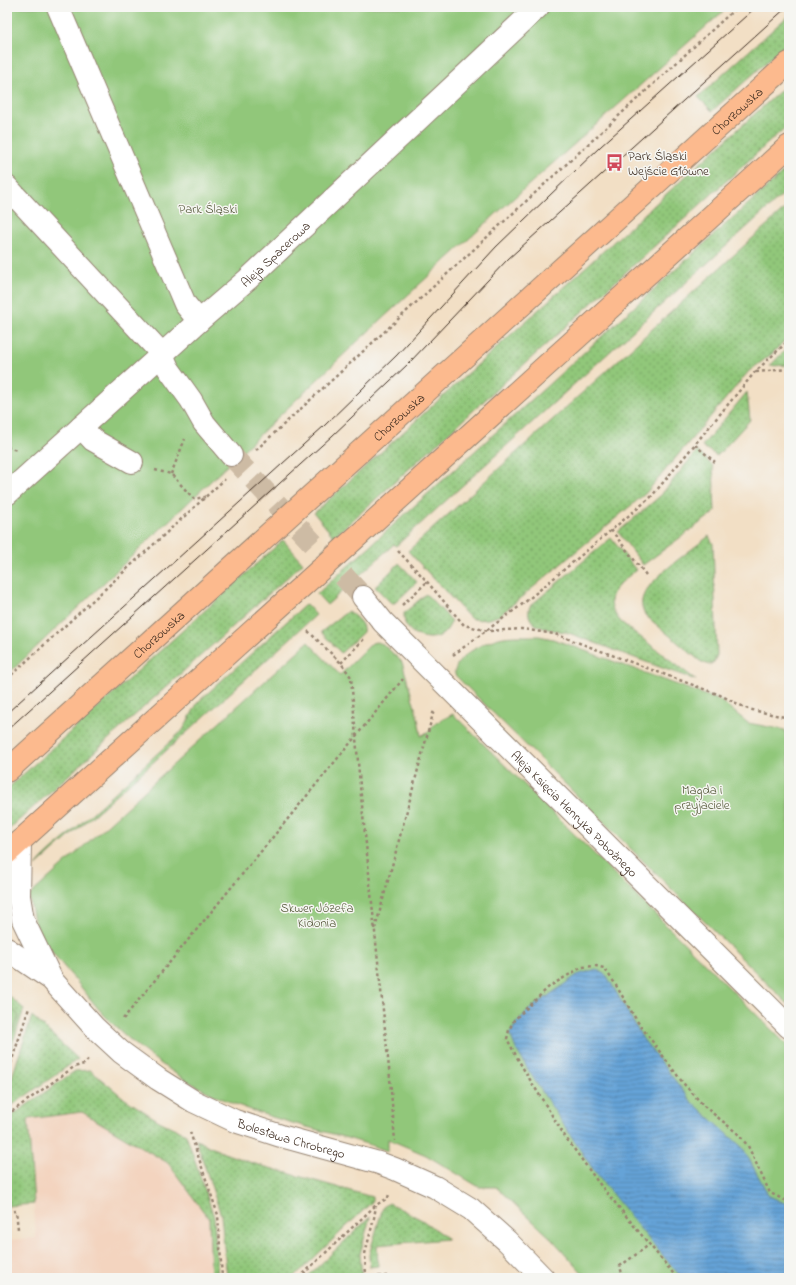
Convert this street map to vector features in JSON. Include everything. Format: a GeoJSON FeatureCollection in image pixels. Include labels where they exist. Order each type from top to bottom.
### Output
{"type":"FeatureCollection","features":[{"type":"Feature","properties":{"kind":"main road","name":"Chorzowska"},"geometry":{"type":"LineString","coordinates":[[7,771],[789,63]]}},
{"type":"Feature","properties":{"kind":"main road"},"geometry":{"type":"LineString","coordinates":[[14,847],[789,146]]}},
{"type":"Feature","properties":{"kind":"street"},"geometry":{"type":"LineString","coordinates":[[58,7],[185,304],[199,321]]}},
{"type":"Feature","properties":{"kind":"street","name":"Aleja Spacerowa"},"geometry":{"type":"LineString","coordinates":[[7,494],[162,354],[248,279],[538,7]]}},
{"type":"Feature","properties":{"kind":"street"},"geometry":{"type":"LineString","coordinates":[[7,187],[162,354],[168,368],[191,400],[204,423],[238,461]]}},
{"type":"Feature","properties":{"kind":"street"},"geometry":{"type":"LineString","coordinates":[[81,427],[93,440],[142,465]]}},
{"type":"Feature","properties":{"kind":"street","name":"Aleja Księcia Henryka Pobożnego"},"geometry":{"type":"LineString","coordinates":[[362,597],[383,622],[789,1027]]}},
{"type":"Feature","properties":{"kind":"street","name":"Bolesława Chrobrego"},"geometry":{"type":"LineString","coordinates":[[14,847],[23,920],[51,979]]}},
{"type":"Feature","properties":{"kind":"street","name":"Bolesława Chrobrego"},"geometry":{"type":"LineString","coordinates":[[7,949],[51,979],[94,1027],[121,1052],[158,1079],[193,1101],[235,1121],[281,1136],[379,1163],[435,1188],[471,1209],[507,1241],[543,1278]]}},
{"type":"Feature","properties":{"kind":"path"},"geometry":{"type":"LineString","coordinates":[[7,679],[205,497],[238,461],[737,7]]}},
{"type":"Feature","properties":{"kind":"path"},"geometry":{"type":"LineString","coordinates":[[120,1023],[356,737],[431,669],[488,631],[524,603],[651,497],[755,372],[789,340]]}},
{"type":"Feature","properties":{"kind":"path"},"geometry":{"type":"LineString","coordinates":[[755,372],[789,369]]}},
{"type":"Feature","properties":{"kind":"path"},"geometry":{"type":"LineString","coordinates":[[171,474],[186,439]]}},
{"type":"Feature","properties":{"kind":"path"},"geometry":{"type":"LineString","coordinates":[[695,445],[715,462]]}},
{"type":"Feature","properties":{"kind":"path"},"geometry":{"type":"LineString","coordinates":[[142,465],[171,474],[194,499],[205,497]]}},
{"type":"Feature","properties":{"kind":"path"},"geometry":{"type":"LineString","coordinates":[[611,530],[646,575]]}},
{"type":"Feature","properties":{"kind":"path"},"geometry":{"type":"LineString","coordinates":[[398,551],[464,625],[488,631],[522,629],[555,634],[720,695],[748,709],[789,718]]}},
{"type":"Feature","properties":{"kind":"path"},"geometry":{"type":"LineString","coordinates":[[400,607],[427,582]]}},
{"type":"Feature","properties":{"kind":"path"},"geometry":{"type":"LineString","coordinates":[[308,631],[341,663],[351,677],[374,932],[396,1147]]}},
{"type":"Feature","properties":{"kind":"path"},"geometry":{"type":"LineString","coordinates":[[341,663],[366,637]]}},
{"type":"Feature","properties":{"kind":"path"},"geometry":{"type":"LineString","coordinates":[[374,932],[429,731],[431,669]]}},
{"type":"Feature","properties":{"kind":"path"},"geometry":{"type":"LineString","coordinates":[[677,1278],[598,1182],[566,1138],[524,1070],[507,1039],[509,1030],[514,1020],[550,986],[582,967],[596,966],[604,968],[638,1021],[683,1083],[705,1107],[737,1132],[748,1146],[770,1193],[789,1202]]}},
{"type":"Feature","properties":{"kind":"path"},"geometry":{"type":"LineString","coordinates":[[7,1075],[29,1008]]}},
{"type":"Feature","properties":{"kind":"path"},"geometry":{"type":"LineString","coordinates":[[7,1115],[74,1067],[87,1062],[92,1056]]}},
{"type":"Feature","properties":{"kind":"path"},"geometry":{"type":"LineString","coordinates":[[190,1132],[218,1215],[222,1278]]}},
{"type":"Feature","properties":{"kind":"path"},"geometry":{"type":"LineString","coordinates":[[299,1278],[376,1205],[388,1198],[390,1191]]}},
{"type":"Feature","properties":{"kind":"path"},"geometry":{"type":"LineString","coordinates":[[376,1205],[365,1254],[366,1278],[388,1276]]}},
{"type":"Feature","properties":{"kind":"path"},"geometry":{"type":"LineString","coordinates":[[7,1212],[16,1211],[18,1229]]}},
{"type":"Feature","properties":{"kind":"path"},"geometry":{"type":"LineString","coordinates":[[623,1278],[620,1266],[649,1245]]}},
{"type":"Feature","properties":{"kind":"shaded area"},"geometry":{"type":"Polygon","coordinates":[[[82,1112],[168,1163],[209,1219],[211,1278],[7,1278],[7,1240],[36,1238],[28,1119],[82,1112]]]}},
{"type":"Feature","properties":{"kind":"green space","name":"Park Śląski"},"geometry":{"type":"Polygon","coordinates":[[[7,7],[728,7],[496,214],[358,341],[7,675],[7,7]]]}},
{"type":"Feature","properties":{"kind":"green space"},"geometry":{"type":"Polygon","coordinates":[[[789,15],[789,42],[712,111],[698,97],[789,15]]]}},
{"type":"Feature","properties":{"kind":"green space"},"geometry":{"type":"Polygon","coordinates":[[[789,83],[789,124],[334,537],[314,513],[789,83]]]}},
{"type":"Feature","properties":{"kind":"green space"},"geometry":{"type":"Polygon","coordinates":[[[789,167],[789,189],[396,546],[394,544],[327,605],[317,594],[789,167]]]}},
{"type":"Feature","properties":{"kind":"green space"},"geometry":{"type":"Polygon","coordinates":[[[789,205],[789,336],[772,354],[749,371],[646,493],[500,615],[485,620],[470,618],[408,551],[789,205]]]}},
{"type":"Feature","properties":{"kind":"green space"},"geometry":{"type":"Polygon","coordinates":[[[789,346],[789,365],[770,366],[789,346]]]}},
{"type":"Feature","properties":{"kind":"green space"},"geometry":{"type":"Polygon","coordinates":[[[747,392],[750,420],[717,456],[702,446],[747,392]]]}},
{"type":"Feature","properties":{"kind":"green space"},"geometry":{"type":"Polygon","coordinates":[[[697,451],[713,466],[715,512],[643,565],[618,532],[660,496],[697,451]]]}},
{"type":"Feature","properties":{"kind":"green space"},"geometry":{"type":"Polygon","coordinates":[[[709,536],[713,544],[717,655],[714,662],[709,665],[700,661],[645,615],[642,608],[642,600],[645,592],[660,575],[709,536]]]}},
{"type":"Feature","properties":{"kind":"green space"},"geometry":{"type":"Polygon","coordinates":[[[611,538],[636,570],[617,587],[613,593],[611,599],[615,613],[621,622],[696,680],[569,633],[540,627],[530,619],[530,606],[611,538]]]}},
{"type":"Feature","properties":{"kind":"green space"},"geometry":{"type":"Polygon","coordinates":[[[283,540],[303,563],[7,831],[7,789],[283,540]]]}},
{"type":"Feature","properties":{"kind":"green space"},"geometry":{"type":"Polygon","coordinates":[[[399,563],[417,582],[392,604],[375,587],[399,563]]]}},
{"type":"Feature","properties":{"kind":"green space"},"geometry":{"type":"Polygon","coordinates":[[[426,594],[452,621],[444,633],[438,637],[427,638],[416,635],[408,628],[404,621],[404,613],[426,594]]]}},
{"type":"Feature","properties":{"kind":"green space"},"geometry":{"type":"Polygon","coordinates":[[[306,604],[316,615],[36,866],[183,730],[198,702],[306,604]]]}},
{"type":"Feature","properties":{"kind":"green space"},"geometry":{"type":"Polygon","coordinates":[[[348,611],[361,623],[363,632],[341,653],[321,632],[348,611]]]}},
{"type":"Feature","properties":{"kind":"green space","name":"Magda i przyjaciele"},"geometry":{"type":"Polygon","coordinates":[[[511,636],[539,636],[553,639],[721,701],[748,723],[785,730],[789,758],[789,1005],[455,675],[459,662],[481,645],[497,638],[511,636]]]}},
{"type":"Feature","properties":{"kind":"green space","name":"Skwer Józefa Kidonia"},"geometry":{"type":"Polygon","coordinates":[[[308,642],[340,675],[372,643],[376,642],[383,644],[402,662],[418,718],[421,736],[429,731],[436,723],[453,714],[789,1047],[789,1278],[587,1278],[552,1239],[496,1187],[479,1187],[426,1155],[388,1139],[388,1151],[292,1123],[235,1104],[200,1088],[183,1078],[150,1056],[120,1031],[98,1008],[54,954],[43,939],[35,923],[29,896],[308,642]]]}},
{"type":"Feature","properties":{"kind":"green space"},"geometry":{"type":"Polygon","coordinates":[[[7,994],[24,1009],[7,1060],[7,994]]]}},
{"type":"Feature","properties":{"kind":"green space"},"geometry":{"type":"Polygon","coordinates":[[[7,1003],[19,1016],[7,1047],[7,1003]]]}},
{"type":"Feature","properties":{"kind":"green space"},"geometry":{"type":"Polygon","coordinates":[[[32,1016],[78,1059],[7,1109],[7,1092],[32,1016]]]}},
{"type":"Feature","properties":{"kind":"green space"},"geometry":{"type":"Polygon","coordinates":[[[90,1070],[125,1099],[159,1121],[186,1134],[214,1217],[218,1278],[211,1278],[209,1219],[168,1163],[82,1112],[28,1119],[34,1204],[7,1206],[7,1122],[14,1114],[75,1071],[90,1070]]]}},
{"type":"Feature","properties":{"kind":"green space"},"geometry":{"type":"Polygon","coordinates":[[[196,1140],[224,1153],[252,1163],[372,1197],[372,1202],[293,1278],[227,1278],[221,1215],[196,1140]]]}},
{"type":"Feature","properties":{"kind":"green space"},"geometry":{"type":"Polygon","coordinates":[[[389,1203],[422,1220],[448,1239],[377,1245],[378,1266],[370,1267],[369,1255],[383,1207],[389,1203]]]}},
{"type":"Feature","properties":{"kind":"green space"},"geometry":{"type":"Polygon","coordinates":[[[370,1217],[360,1254],[362,1278],[306,1278],[370,1217]]]}},
{"type":"Feature","properties":{"kind":"water"},"geometry":{"type":"Polygon","coordinates":[[[596,969],[607,976],[643,1039],[691,1101],[743,1148],[769,1196],[789,1205],[789,1278],[682,1278],[594,1171],[535,1081],[516,1049],[510,1034],[517,1022],[530,1009],[577,975],[596,969]]]}},
{"type":"Feature","properties":{"kind":"tunnel"},"geometry":{"type":"LineString","coordinates":[[231,455],[363,597]]}},
{"type":"Feature","properties":{"kind":"tram line"},"geometry":{"type":"LineString","coordinates":[[7,713],[324,426],[397,355],[496,247],[601,146],[756,7]]}},
{"type":"Feature","properties":{"kind":"tram line"},"geometry":{"type":"LineString","coordinates":[[7,730],[332,436],[408,364],[508,259],[787,7]]}},
{"type":"Feature","properties":{"kind":"place","name":"Park Śląski Wejście Główne"},"geometry":{"type":"Point","coordinates":[615,162]}}]}
